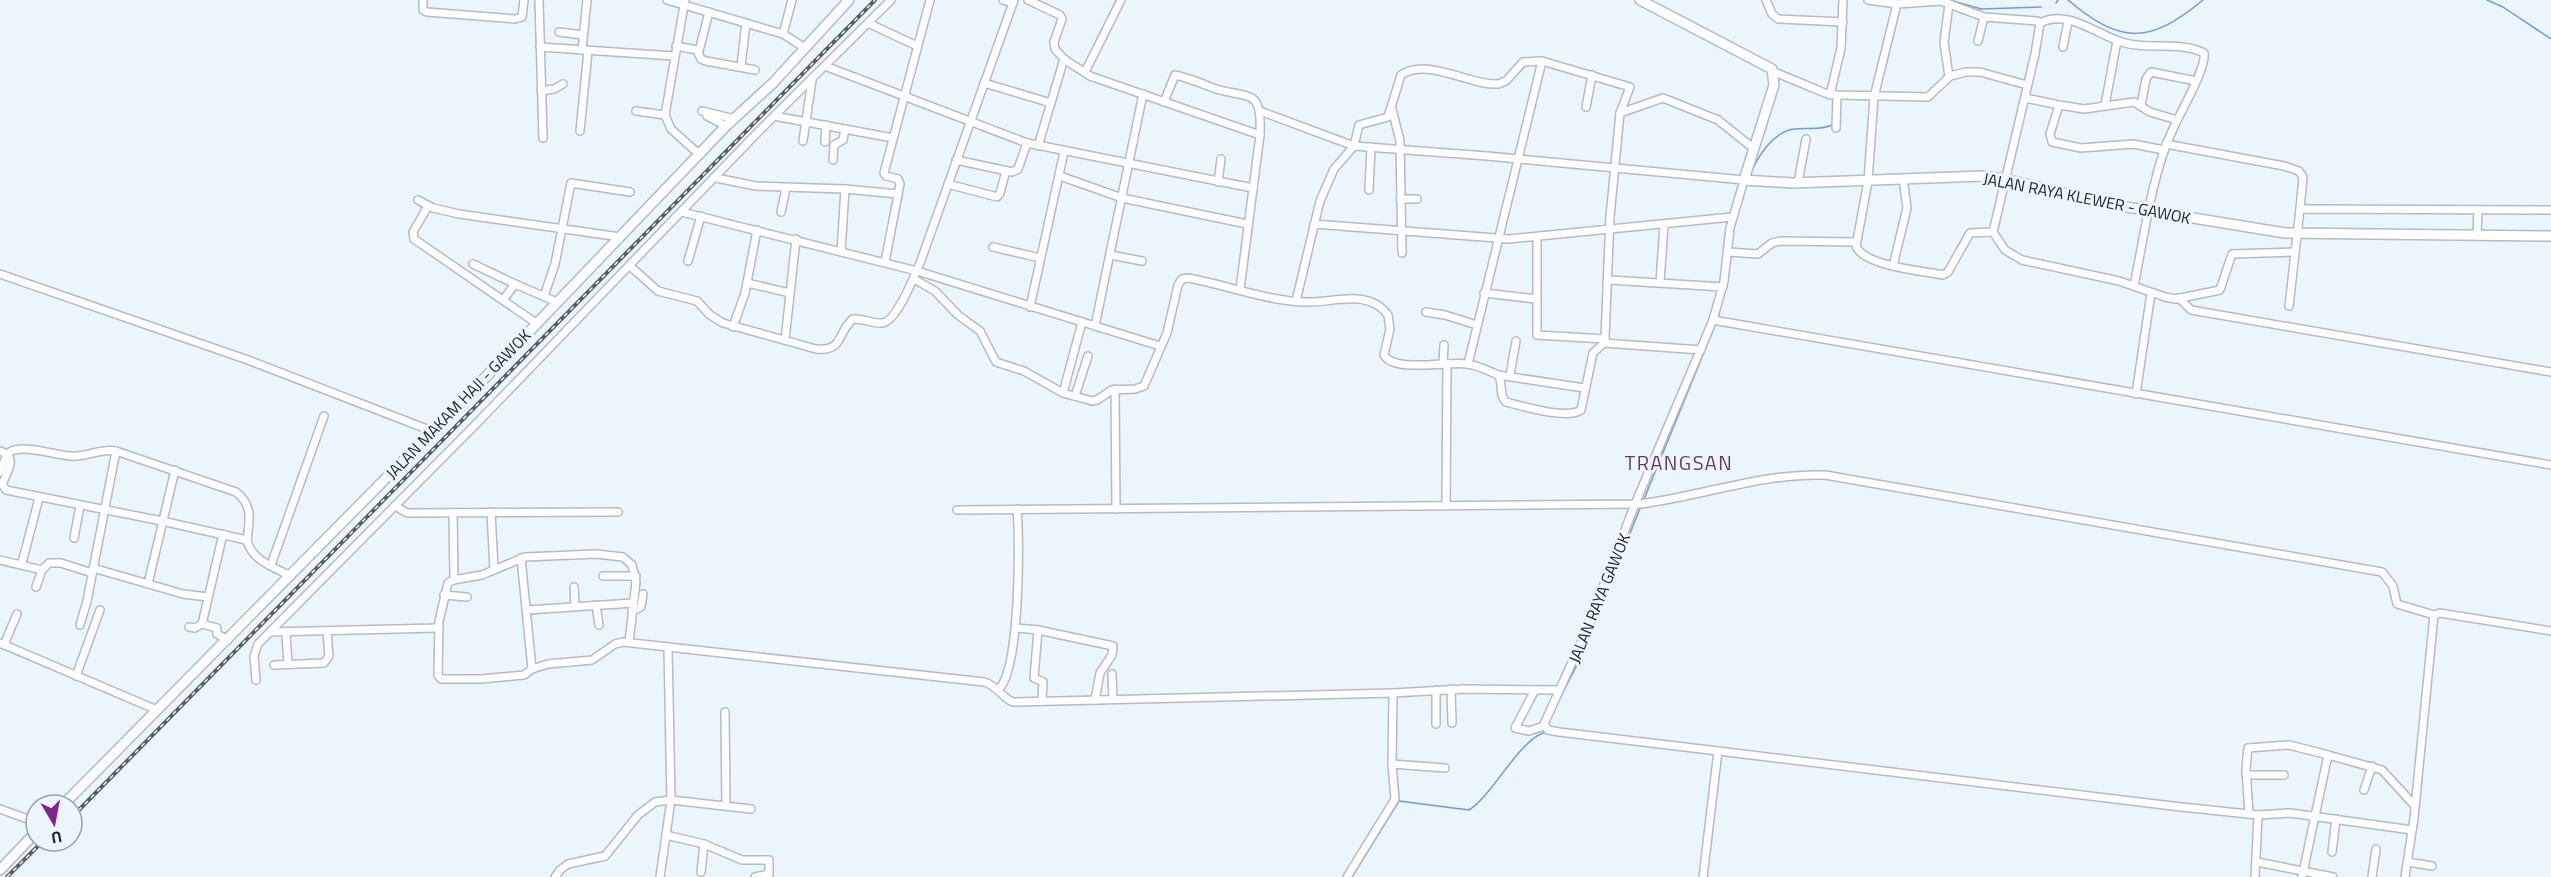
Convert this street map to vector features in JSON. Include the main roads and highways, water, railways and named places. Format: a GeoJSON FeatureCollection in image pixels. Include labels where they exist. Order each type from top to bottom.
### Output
{"type":"FeatureCollection","features":[{"type":"Feature","properties":{"kind":"waterway"},"geometry":{"type":"LineString","coordinates":[[1950,0],[1981,9],[2041,7]]}},
{"type":"Feature","properties":{"kind":"waterway"},"geometry":{"type":"LineString","coordinates":[[2068,0],[2104,25],[2120,31],[2136,33],[2151,31],[2167,25],[2203,0]]}},
{"type":"Feature","properties":{"kind":"waterway"},"geometry":{"type":"LineString","coordinates":[[2487,0],[2503,7],[2551,39]]}},
{"type":"Feature","properties":{"kind":"waterway"},"geometry":{"type":"LineString","coordinates":[[1845,35],[1846,25]]}},
{"type":"Feature","properties":{"kind":"waterway"},"geometry":{"type":"LineString","coordinates":[[1835,88],[1844,52]]}},
{"type":"Feature","properties":{"kind":"waterway"},"geometry":{"type":"LineString","coordinates":[[1751,173],[1762,152],[1779,135],[1794,129],[1832,125]]}},
{"type":"Feature","properties":{"kind":"waterway"},"geometry":{"type":"LineString","coordinates":[[1718,319],[1731,256]]}},
{"type":"Feature","properties":{"kind":"waterway"},"geometry":{"type":"LineString","coordinates":[[1644,499],[1716,323]]}},
{"type":"Feature","properties":{"kind":"waterway"},"geometry":{"type":"LineString","coordinates":[[1556,706],[1579,661],[1641,506]]}},
{"type":"Feature","properties":{"kind":"waterway"},"geometry":{"type":"LineString","coordinates":[[1352,877],[1399,801],[1469,810],[1488,792],[1526,745],[1536,736],[1546,732]]}},
{"type":"Feature","properties":{"kind":"railway"},"geometry":{"type":"LineString","coordinates":[[84,805],[875,0]]}},
{"type":"Feature","properties":{"kind":"railway"},"geometry":{"type":"LineString","coordinates":[[7,877],[31,853]]}},
{"type":"Feature","properties":{"kind":"district","name":"TRANGSAN"},"geometry":{"type":"Point","coordinates":[1679,463]}}]}
